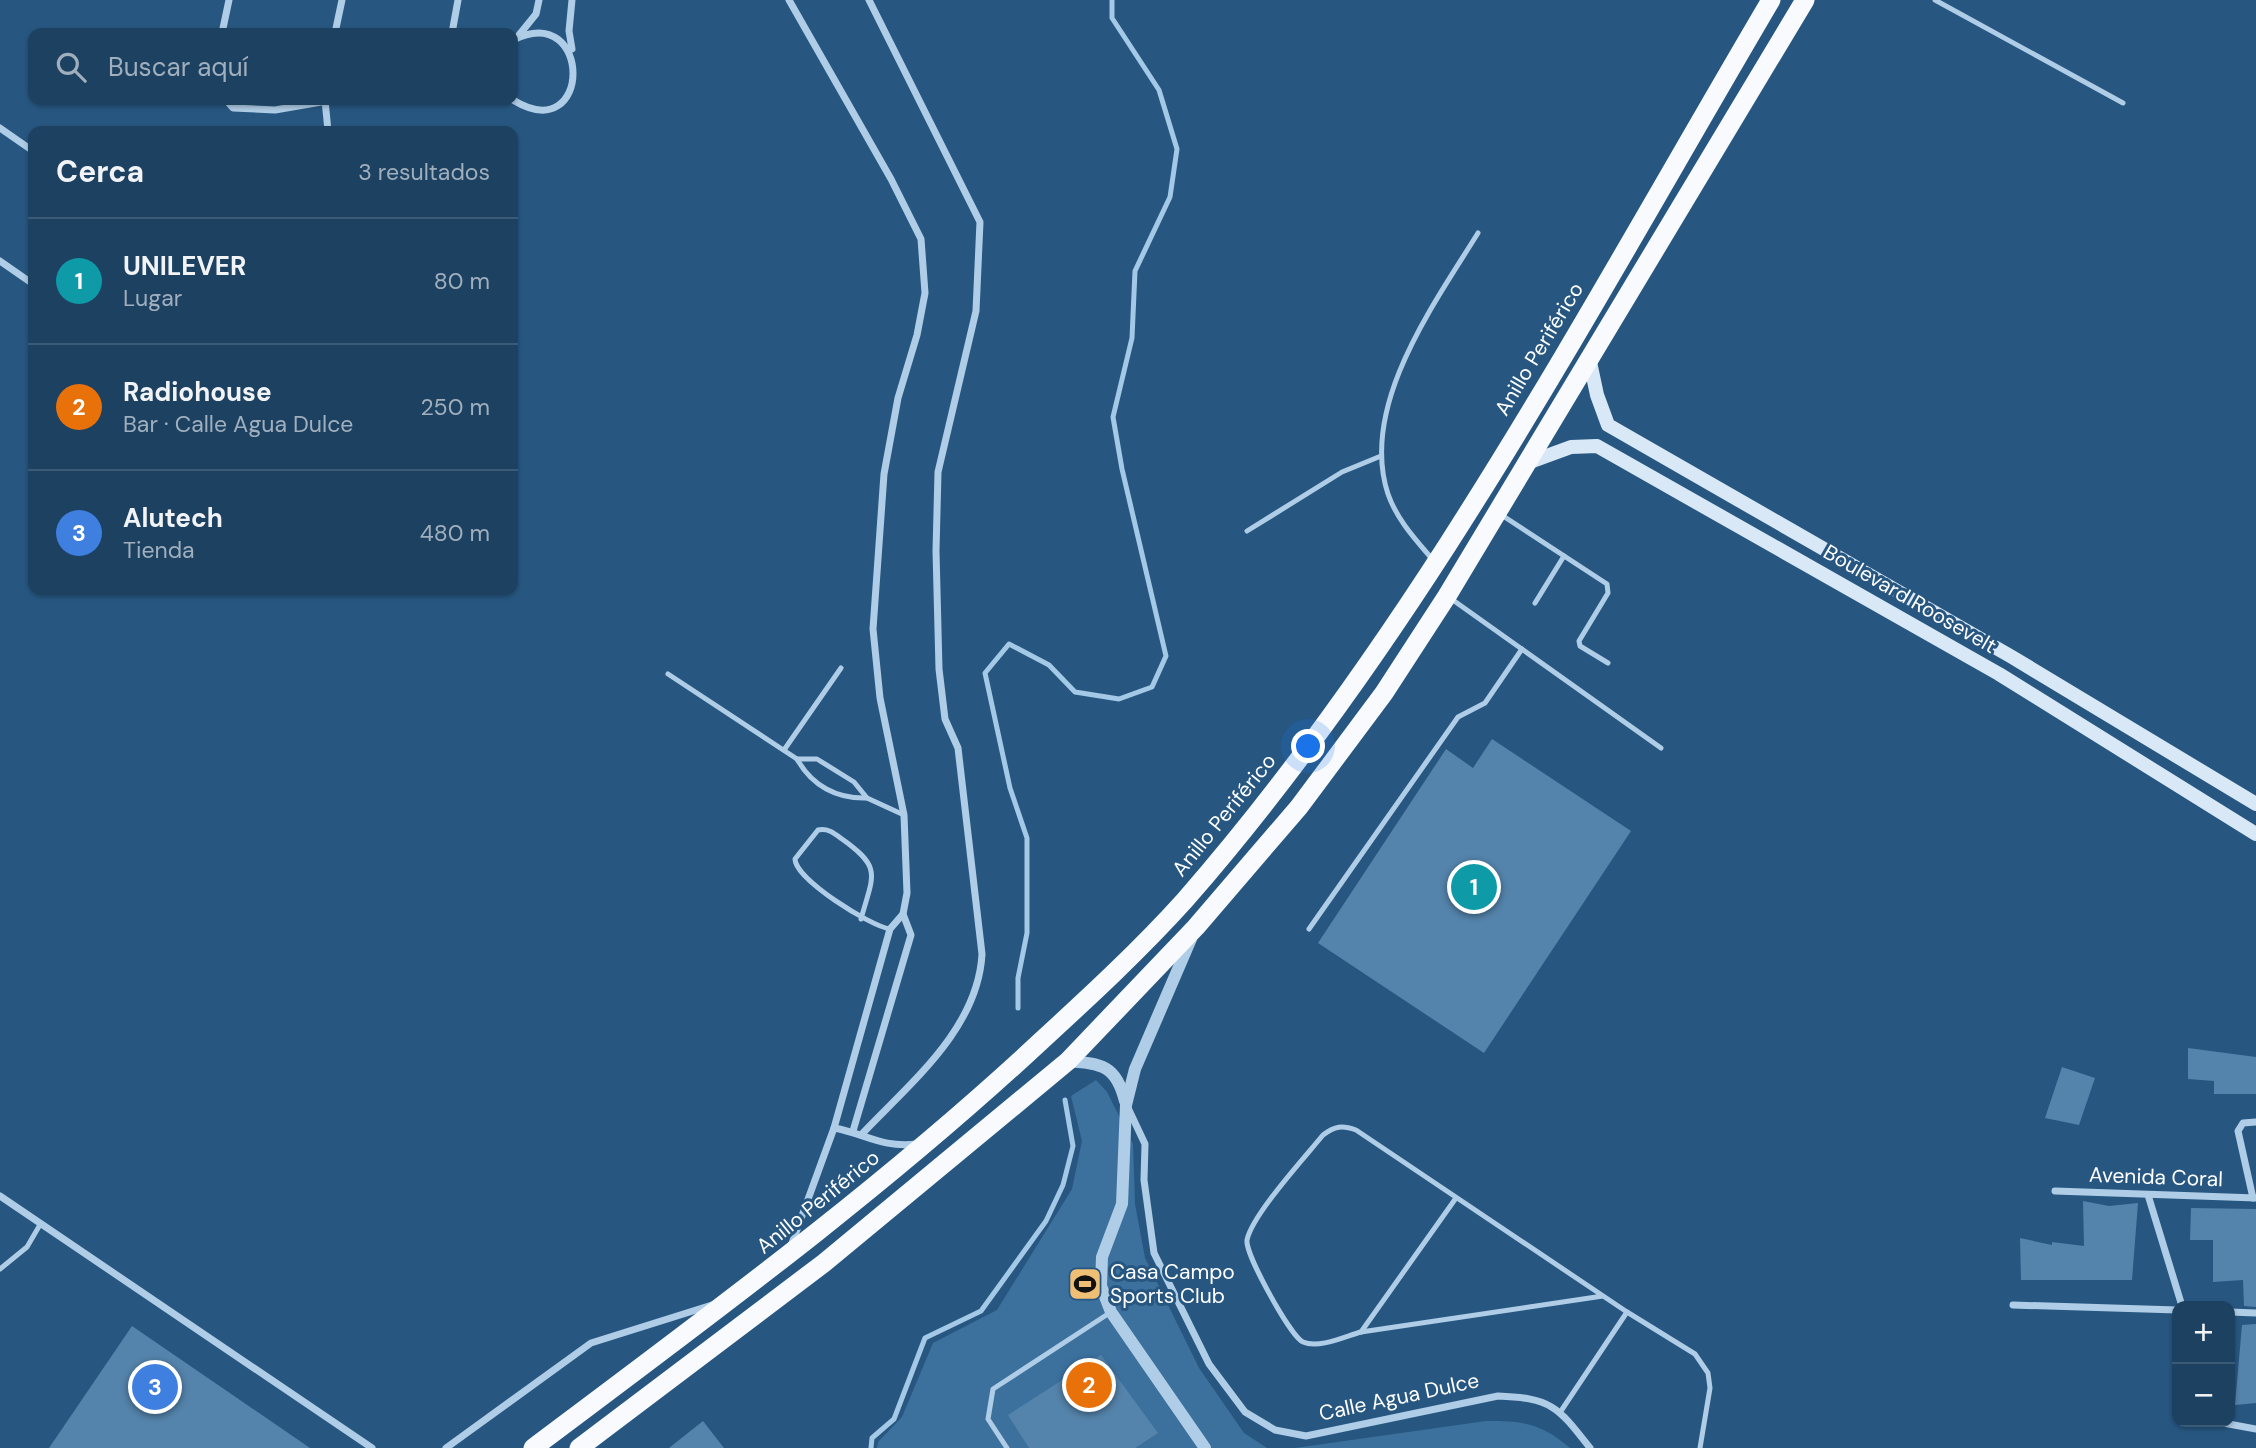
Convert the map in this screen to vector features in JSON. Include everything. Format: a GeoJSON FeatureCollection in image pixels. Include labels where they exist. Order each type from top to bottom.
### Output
{"type":"FeatureCollection","features":[{"type":"Feature","properties":{"kind":"highway","name":"Anillo Periférico"},"geometry":{"type":"LineString","coordinates":[[533,1448],[788,1255],[928,1143],[1076,1009],[1183,902],[1361,677],[1436,563],[1770,0]]}},
{"type":"Feature","properties":{"kind":"highway"},"geometry":{"type":"LineString","coordinates":[[579,1448],[824,1263],[1068,1061],[1196,927],[1299,807],[1384,693],[1447,596],[1530,462],[1805,0]]}},
{"type":"Feature","properties":{"kind":"main road"},"geometry":{"type":"LineString","coordinates":[[1530,462],[1571,447],[1597,446],[1608,425],[1597,395],[1590,362]]}},
{"type":"Feature","properties":{"kind":"main road","name":"Boulevard Roosevelt"},"geometry":{"type":"LineString","coordinates":[[1608,425],[2012,657],[2256,804]]}},
{"type":"Feature","properties":{"kind":"main road","name":"Boulevard Roosevelt"},"geometry":{"type":"LineString","coordinates":[[1597,446],[1999,674],[2256,834]]}},
{"type":"Feature","properties":{"kind":"street"},"geometry":{"type":"LineString","coordinates":[[223,28],[229,0]]}},
{"type":"Feature","properties":{"kind":"street"},"geometry":{"type":"LineString","coordinates":[[336,28],[342,0]]}},
{"type":"Feature","properties":{"kind":"street"},"geometry":{"type":"LineString","coordinates":[[453,28],[458,0]]}},
{"type":"Feature","properties":{"kind":"street"},"geometry":{"type":"LineString","coordinates":[[518,35],[536,14],[539,0]]}},
{"type":"Feature","properties":{"kind":"street"},"geometry":{"type":"LineString","coordinates":[[518,102],[536,108],[559,101],[574,81],[569,31],[572,0]]}},
{"type":"Feature","properties":{"kind":"street"},"geometry":{"type":"LineString","coordinates":[[788,1255],[834,1128],[890,929],[903,914],[907,893],[904,815],[880,698],[873,629],[884,474],[898,398],[917,335],[925,293],[921,239],[891,180],[789,0]]}},
{"type":"Feature","properties":{"kind":"street"},"geometry":{"type":"LineString","coordinates":[[857,1133],[957,1030],[974,997],[981,976],[982,954],[958,748],[945,719],[939,669],[936,551],[938,472],[976,311],[980,222],[869,0]]}},
{"type":"Feature","properties":{"kind":"street"},"geometry":{"type":"LineString","coordinates":[[518,38],[535,32],[547,33],[559,38],[573,57]]}},
{"type":"Feature","properties":{"kind":"street"},"geometry":{"type":"LineString","coordinates":[[230,105],[233,108],[275,110],[300,105]]}},
{"type":"Feature","properties":{"kind":"street"},"geometry":{"type":"LineString","coordinates":[[325,105],[328,126]]}},
{"type":"Feature","properties":{"kind":"street"},"geometry":{"type":"LineString","coordinates":[[0,128],[28,148]]}},
{"type":"Feature","properties":{"kind":"street"},"geometry":{"type":"LineString","coordinates":[[0,261],[28,281]]}},
{"type":"Feature","properties":{"kind":"street"},"geometry":{"type":"LineString","coordinates":[[857,1133],[911,935],[903,914]]}},
{"type":"Feature","properties":{"kind":"street"},"geometry":{"type":"LineString","coordinates":[[1196,927],[1147,1037],[1126,1105],[1122,1204],[1102,1256],[1101,1286],[1111,1312],[1205,1448]]}},
{"type":"Feature","properties":{"kind":"street","name":"Calle Agua Dulce"},"geometry":{"type":"LineString","coordinates":[[1068,1061],[1092,1063],[1115,1074],[1126,1105],[1145,1144],[1144,1180],[1154,1253],[1209,1364],[1245,1412],[1275,1430],[1306,1436],[1498,1396],[1526,1397],[1561,1411]]}},
{"type":"Feature","properties":{"kind":"street"},"geometry":{"type":"LineString","coordinates":[[2254,1198],[2238,1131],[2243,1123],[2256,1122]]}},
{"type":"Feature","properties":{"kind":"street"},"geometry":{"type":"LineString","coordinates":[[834,1128],[857,1133],[877,1143],[897,1146],[928,1143]]}},
{"type":"Feature","properties":{"kind":"street","name":"Avenida Coral"},"geometry":{"type":"LineString","coordinates":[[2055,1191],[2254,1198]]}},
{"type":"Feature","properties":{"kind":"street"},"geometry":{"type":"LineString","coordinates":[[2148,1195],[2180,1301]]}},
{"type":"Feature","properties":{"kind":"street"},"geometry":{"type":"LineString","coordinates":[[0,1196],[372,1448]]}},
{"type":"Feature","properties":{"kind":"street"},"geometry":{"type":"LineString","coordinates":[[446,1448],[591,1343],[732,1298]]}},
{"type":"Feature","properties":{"kind":"street"},"geometry":{"type":"LineString","coordinates":[[2013,1305],[2172,1310]]}},
{"type":"Feature","properties":{"kind":"street"},"geometry":{"type":"LineString","coordinates":[[2235,1312],[2256,1313]]}},
{"type":"Feature","properties":{"kind":"street"},"geometry":{"type":"LineString","coordinates":[[1561,1411],[1590,1448]]}},
{"type":"Feature","properties":{"kind":"street"},"geometry":{"type":"LineString","coordinates":[[2235,1426],[2255,1430]]}},
{"type":"Feature","properties":{"kind":"lane"},"geometry":{"type":"LineString","coordinates":[[1935,0],[2123,103]]}},
{"type":"Feature","properties":{"kind":"lane"},"geometry":{"type":"LineString","coordinates":[[1436,563],[1408,531],[1389,495],[1381,456],[1389,402],[1417,329],[1478,233]]}},
{"type":"Feature","properties":{"kind":"lane"},"geometry":{"type":"LineString","coordinates":[[1247,531],[1342,472],[1381,456]]}},
{"type":"Feature","properties":{"kind":"lane"},"geometry":{"type":"LineString","coordinates":[[1499,513],[1608,587],[1608,593],[1579,642],[1580,646],[1608,663]]}},
{"type":"Feature","properties":{"kind":"lane"},"geometry":{"type":"LineString","coordinates":[[1535,603],[1564,556]]}},
{"type":"Feature","properties":{"kind":"lane"},"geometry":{"type":"LineString","coordinates":[[1447,596],[1661,748]]}},
{"type":"Feature","properties":{"kind":"lane"},"geometry":{"type":"LineString","coordinates":[[1309,929],[1458,717],[1485,703],[1522,649]]}},
{"type":"Feature","properties":{"kind":"lane"},"geometry":{"type":"LineString","coordinates":[[784,750],[841,668]]}},
{"type":"Feature","properties":{"kind":"lane"},"geometry":{"type":"LineString","coordinates":[[668,674],[797,759],[807,776],[846,799],[867,798]]}},
{"type":"Feature","properties":{"kind":"lane"},"geometry":{"type":"LineString","coordinates":[[797,759],[817,759],[854,782],[867,798],[904,815]]}},
{"type":"Feature","properties":{"kind":"lane"},"geometry":{"type":"LineString","coordinates":[[861,919],[872,878],[870,864],[865,856],[829,830],[817,830],[795,859],[799,872],[861,919],[890,929]]}},
{"type":"Feature","properties":{"kind":"lane"},"geometry":{"type":"LineString","coordinates":[[1603,1296],[1361,1332],[1322,1343],[1305,1343],[1295,1336],[1248,1252],[1247,1240],[1262,1212],[1323,1135],[1333,1127],[1343,1126],[1356,1130],[1627,1312],[1695,1354],[1703,1362],[1710,1388],[1700,1448]]}},
{"type":"Feature","properties":{"kind":"lane"},"geometry":{"type":"LineString","coordinates":[[1361,1332],[1456,1198]]}},
{"type":"Feature","properties":{"kind":"lane"},"geometry":{"type":"LineString","coordinates":[[0,1269],[27,1247],[41,1223]]}},
{"type":"Feature","properties":{"kind":"lane"},"geometry":{"type":"LineString","coordinates":[[1007,1448],[988,1419],[993,1389],[1111,1312]]}},
{"type":"Feature","properties":{"kind":"lane"},"geometry":{"type":"LineString","coordinates":[[1561,1411],[1627,1312]]}},
{"type":"Feature","properties":{"kind":"shaded area","name":"Casa Campo Sports Club"},"geometry":{"type":"Polygon","coordinates":[[[1096,1080],[1107,1092],[1133,1144],[1135,1204],[1145,1258],[1199,1368],[1244,1433],[1267,1448],[877,1448],[878,1442],[902,1417],[933,1343],[997,1310],[1072,1189],[1082,1141],[1071,1096],[1096,1080]]]}},
{"type":"Feature","properties":{"kind":"shaded area"},"geometry":{"type":"Polygon","coordinates":[[[1486,1421],[1531,1425],[1550,1433],[1570,1448],[1295,1448],[1486,1421]]]}},
{"type":"Feature","properties":{"kind":"building"},"geometry":{"type":"Polygon","coordinates":[[[1492,739],[1631,831],[1484,1053],[1318,943],[1446,749],[1473,768],[1492,739]]]}},
{"type":"Feature","properties":{"kind":"building"},"geometry":{"type":"Polygon","coordinates":[[[2188,1048],[2256,1057],[2256,1094],[2214,1094],[2214,1081],[2188,1079],[2188,1048]]]}},
{"type":"Feature","properties":{"kind":"building"},"geometry":{"type":"Polygon","coordinates":[[[2062,1067],[2095,1078],[2079,1125],[2045,1118],[2062,1067]]]}},
{"type":"Feature","properties":{"kind":"building"},"geometry":{"type":"Polygon","coordinates":[[[2083,1201],[2109,1206],[2138,1203],[2132,1280],[2021,1280],[2020,1238],[2052,1245],[2052,1242],[2084,1246],[2083,1201]]]}},
{"type":"Feature","properties":{"kind":"building"},"geometry":{"type":"Polygon","coordinates":[[[2191,1208],[2256,1209],[2256,1307],[2244,1306],[2243,1280],[2213,1282],[2213,1240],[2190,1240],[2191,1208]]]}},
{"type":"Feature","properties":{"kind":"building"},"geometry":{"type":"Polygon","coordinates":[[[2256,1324],[2256,1403],[2235,1405],[2242,1325],[2256,1324]]]}},
{"type":"Feature","properties":{"kind":"building"},"geometry":{"type":"Polygon","coordinates":[[[132,1326],[310,1448],[49,1448],[132,1326]]]}},
{"type":"Feature","properties":{"kind":"building"},"geometry":{"type":"Polygon","coordinates":[[[1101,1355],[1158,1433],[1135,1448],[1029,1448],[1008,1415],[1101,1355]]]}},
{"type":"Feature","properties":{"kind":"building"},"geometry":{"type":"Polygon","coordinates":[[[703,1421],[724,1448],[669,1448],[703,1421]]]}},
{"type":"Feature","properties":{"kind":"waterway"},"geometry":{"type":"LineString","coordinates":[[1018,1008],[1018,978],[1027,933],[1027,838],[1010,788],[985,673],[1009,644],[1049,665],[1075,692],[1119,699],[1152,687],[1166,656],[1122,469],[1113,417],[1132,338],[1135,271],[1170,197],[1177,149],[1159,90],[1112,18],[1112,0]]}},
{"type":"Feature","properties":{"kind":"waterway"},"geometry":{"type":"LineString","coordinates":[[871,1448],[872,1438],[894,1419],[925,1338],[981,1311],[1046,1221],[1063,1185],[1073,1146],[1065,1100]]}},
{"type":"Feature","properties":{"kind":"place","name":"UNILEVER"},"geometry":{"type":"Point","coordinates":[1474,887]}},
{"type":"Feature","properties":{"kind":"place","name":"Casa Campo Sports Club"},"geometry":{"type":"Point","coordinates":[1085,1284]}},
{"type":"Feature","properties":{"kind":"place","name":"Radiohouse"},"geometry":{"type":"Point","coordinates":[1089,1385]}},
{"type":"Feature","properties":{"kind":"place","name":"Alutech"},"geometry":{"type":"Point","coordinates":[155,1387]}}]}
